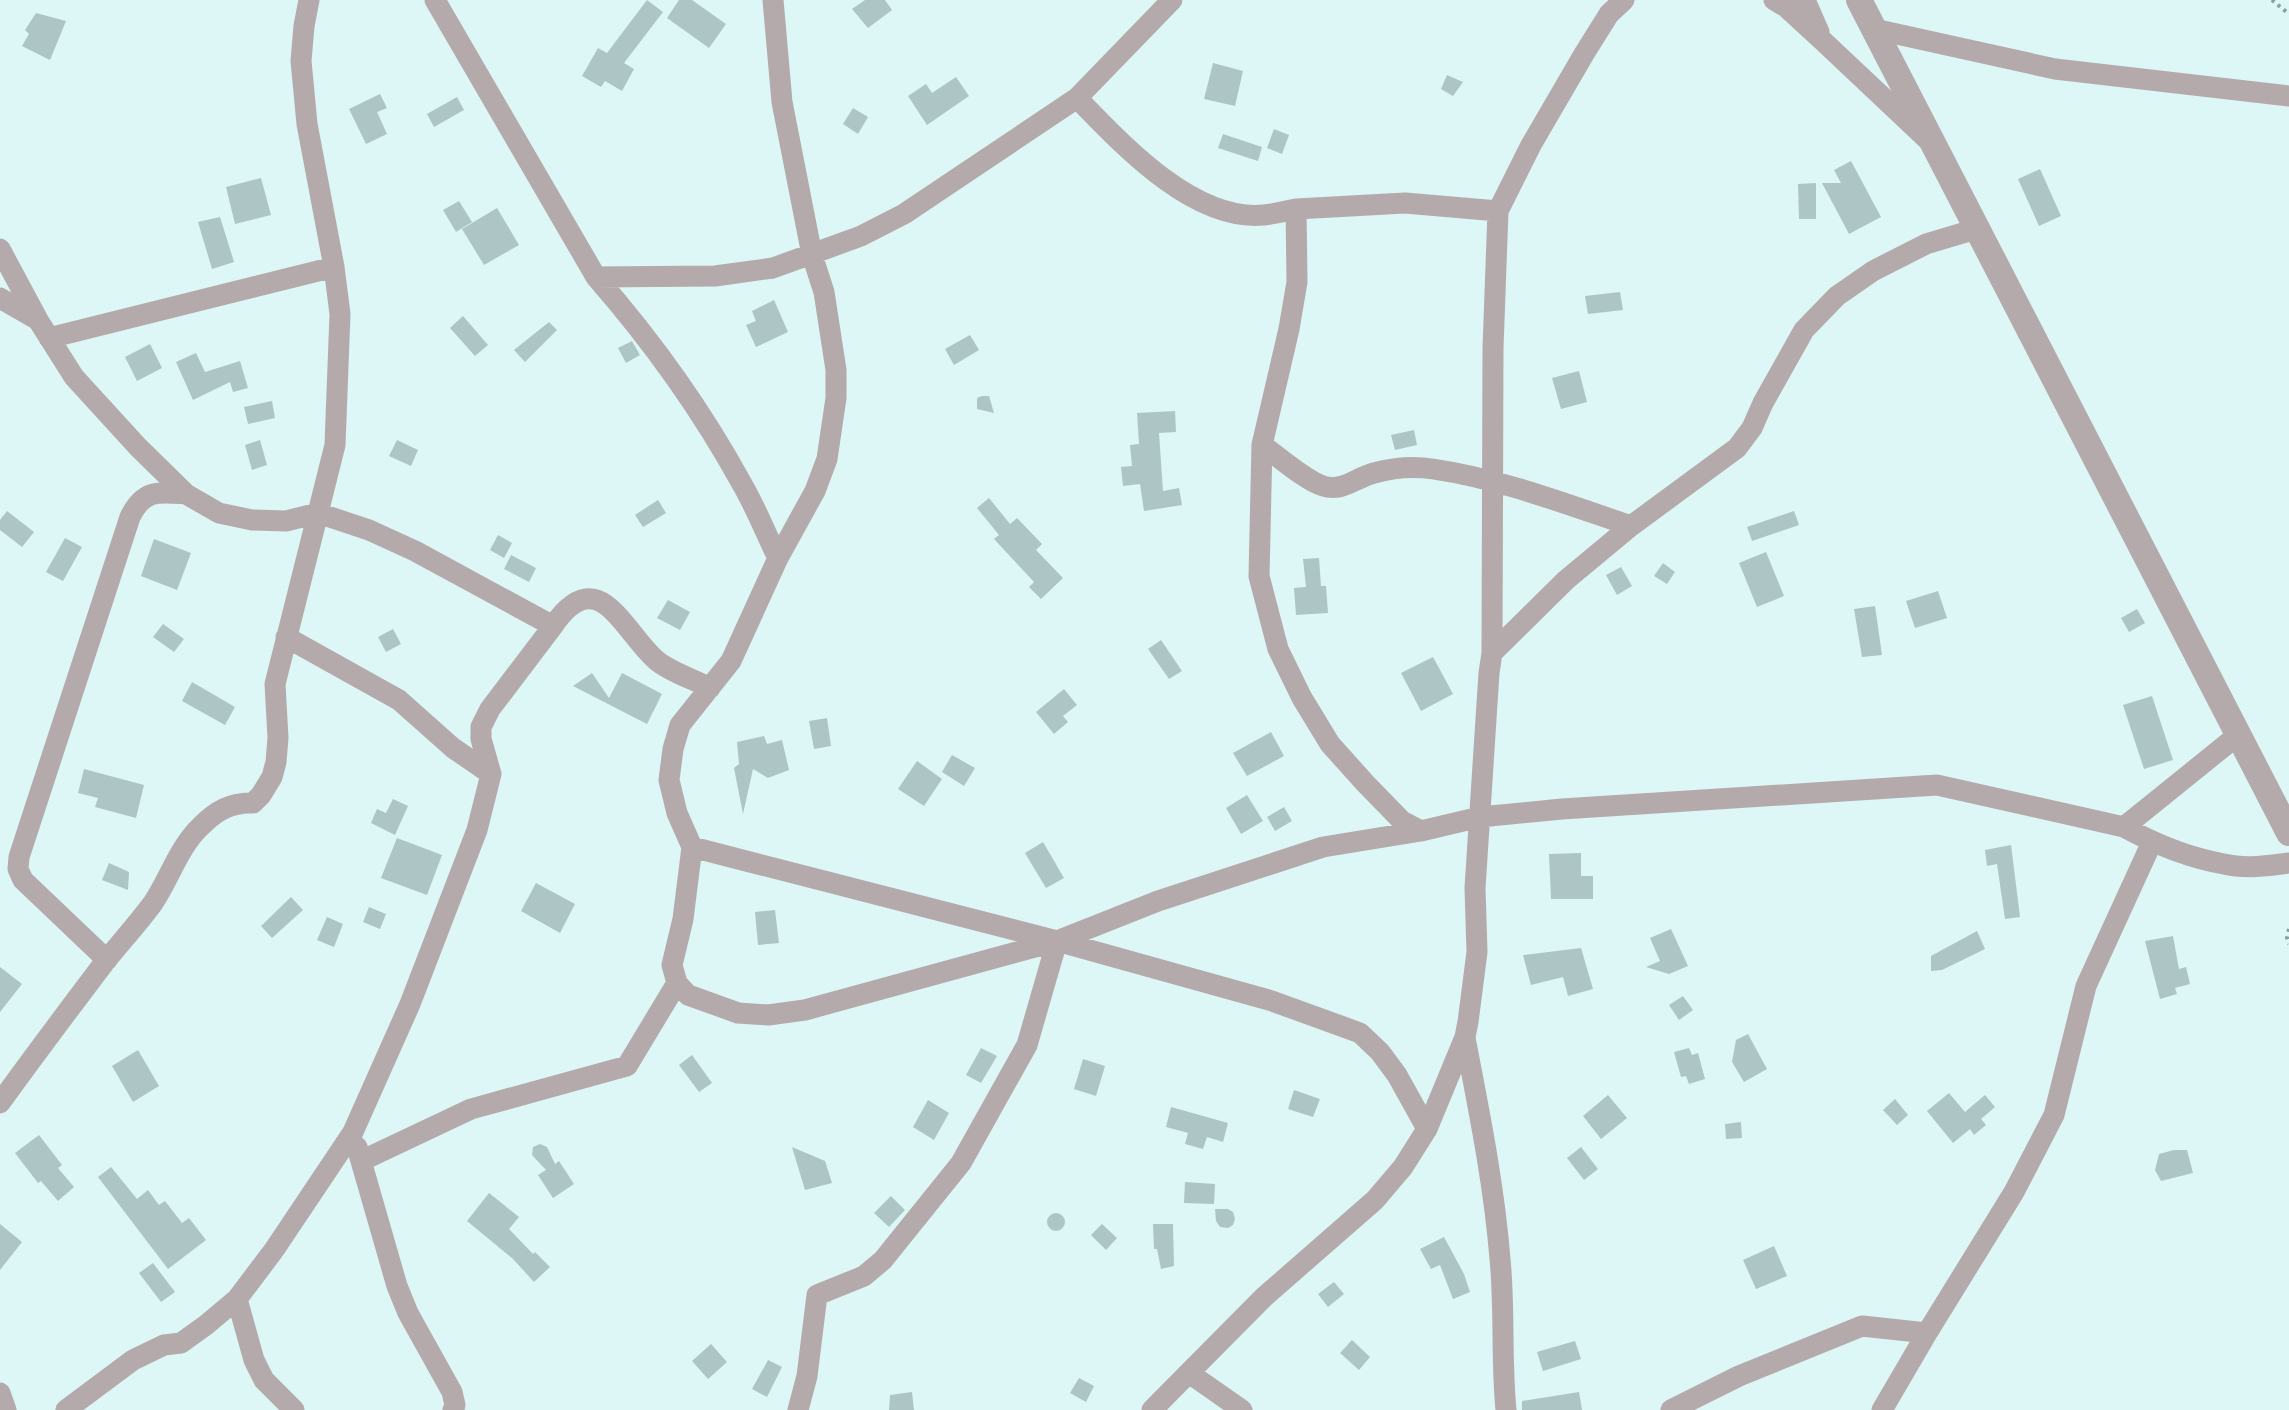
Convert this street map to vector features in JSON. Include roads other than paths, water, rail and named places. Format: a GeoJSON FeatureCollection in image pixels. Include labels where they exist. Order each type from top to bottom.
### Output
{"type":"FeatureCollection","features":[{"type":"Feature","properties":{"kind":"street"},"geometry":{"type":"LineString","coordinates":[[0,1103],[152,904],[165,883],[180,850],[215,813],[237,802],[253,803],[272,777],[278,738],[275,684],[335,445],[340,314],[334,267],[307,124],[302,71],[304,26],[309,0]]}},
{"type":"Feature","properties":{"kind":"street"},"geometry":{"type":"LineString","coordinates":[[435,0],[596,277],[642,334],[703,420],[743,484],[778,558]]}},
{"type":"Feature","properties":{"kind":"street"},"geometry":{"type":"LineString","coordinates":[[773,0],[782,102],[812,255],[824,292],[836,370],[836,398],[827,459],[815,491],[778,558],[730,660],[680,725],[673,749],[669,780],[677,813],[692,846],[683,919],[672,964],[677,983],[687,995],[738,1013],[768,1015],[805,1010],[1057,940],[1158,901],[1323,847],[1421,831],[1479,817],[1562,809],[1937,785],[2124,827],[2152,842],[2225,865],[2262,867],[2289,863]]}},
{"type":"Feature","properties":{"kind":"street"},"geometry":{"type":"LineString","coordinates":[[596,277],[715,276],[773,268],[861,236],[904,214],[1077,98],[1172,0]]}},
{"type":"Feature","properties":{"kind":"street"},"geometry":{"type":"LineString","coordinates":[[1152,1410],[1264,1298],[1375,1200],[1403,1167],[1427,1130],[1465,1037],[1477,952],[1476,888],[1479,817],[1492,653],[1493,348],[1498,211],[1531,145],[1584,54],[1609,14],[1624,0]]}},
{"type":"Feature","properties":{"kind":"street"},"geometry":{"type":"LineString","coordinates":[[1774,0],[1786,7],[1824,40],[1934,146]]}},
{"type":"Feature","properties":{"kind":"street"},"geometry":{"type":"LineString","coordinates":[[1805,0],[1824,40]]}},
{"type":"Feature","properties":{"kind":"street"},"geometry":{"type":"LineString","coordinates":[[1859,0],[2289,833]]}},
{"type":"Feature","properties":{"kind":"street"},"geometry":{"type":"LineString","coordinates":[[1874,29],[2055,69],[2289,96]]}},
{"type":"Feature","properties":{"kind":"street"},"geometry":{"type":"LineString","coordinates":[[1077,98],[1145,166],[1173,185],[1216,208],[1239,214],[1263,216],[1296,209],[1405,203],[1498,211]]}},
{"type":"Feature","properties":{"kind":"street"},"geometry":{"type":"LineString","coordinates":[[1296,209],[1297,282],[1289,329],[1262,446],[1259,576],[1278,649],[1302,698],[1330,744],[1402,820],[1421,831]]}},
{"type":"Feature","properties":{"kind":"street"},"geometry":{"type":"LineString","coordinates":[[1492,653],[1566,580],[1631,526],[1737,448],[1752,428],[1763,403],[1804,330],[1837,296],[1873,271],[1926,244],[1976,229]]}},
{"type":"Feature","properties":{"kind":"street"},"geometry":{"type":"LineString","coordinates":[[0,249],[38,320],[74,377],[138,447],[186,494],[219,513],[252,520],[286,521],[318,513],[369,530],[415,551],[553,626]]}},
{"type":"Feature","properties":{"kind":"street"},"geometry":{"type":"LineString","coordinates":[[49,338],[334,267]]}},
{"type":"Feature","properties":{"kind":"street"},"geometry":{"type":"LineString","coordinates":[[0,298],[38,320]]}},
{"type":"Feature","properties":{"kind":"street"},"geometry":{"type":"LineString","coordinates":[[1262,446],[1314,483],[1325,487],[1340,488],[1372,473],[1401,468],[1430,468],[1493,479],[1631,526]]}},
{"type":"Feature","properties":{"kind":"street"},"geometry":{"type":"LineString","coordinates":[[107,960],[23,880],[18,869],[19,857],[130,517],[138,502],[143,498],[160,492],[186,494]]}},
{"type":"Feature","properties":{"kind":"street"},"geometry":{"type":"LineString","coordinates":[[66,1410],[133,1360],[164,1345],[181,1342],[237,1299],[274,1250],[353,1132],[410,1004],[477,830],[492,774],[481,739],[481,727],[490,709],[562,612],[574,602],[590,599],[604,603],[617,612],[643,647],[658,662],[710,688]]}},
{"type":"Feature","properties":{"kind":"street"},"geometry":{"type":"LineString","coordinates":[[286,637],[399,700],[453,748],[492,774]]}},
{"type":"Feature","properties":{"kind":"street"},"geometry":{"type":"LineString","coordinates":[[2124,827],[2238,735]]}},
{"type":"Feature","properties":{"kind":"street"},"geometry":{"type":"LineString","coordinates":[[1882,1410],[2014,1192],[2054,1115],[2086,986],[2152,842]]}},
{"type":"Feature","properties":{"kind":"street"},"geometry":{"type":"LineString","coordinates":[[692,846],[1057,940],[1272,1001],[1360,1033],[1386,1060],[1427,1130]]}},
{"type":"Feature","properties":{"kind":"street"},"geometry":{"type":"LineString","coordinates":[[798,1410],[807,1376],[817,1295],[864,1276],[883,1260],[961,1163],[1027,1045],[1057,940]]}},
{"type":"Feature","properties":{"kind":"street"},"geometry":{"type":"LineString","coordinates":[[361,1161],[471,1110],[627,1066],[677,983]]}},
{"type":"Feature","properties":{"kind":"street"},"geometry":{"type":"LineString","coordinates":[[1465,1037],[1494,1195],[1500,1262],[1502,1371],[1506,1410]]}},
{"type":"Feature","properties":{"kind":"street"},"geometry":{"type":"LineString","coordinates":[[353,1132],[397,1286],[408,1313],[452,1392],[453,1410]]}},
{"type":"Feature","properties":{"kind":"street"},"geometry":{"type":"LineString","coordinates":[[237,1299],[254,1360],[259,1370],[270,1387],[294,1410]]}},
{"type":"Feature","properties":{"kind":"street"},"geometry":{"type":"LineString","coordinates":[[1671,1410],[1739,1376],[1862,1326],[1927,1333]]}},
{"type":"Feature","properties":{"kind":"street"},"geometry":{"type":"LineString","coordinates":[[1189,1373],[1242,1410]]}},
{"type":"Feature","properties":{"kind":"street"},"geometry":{"type":"LineString","coordinates":[[0,1393],[6,1410]]}}]}
